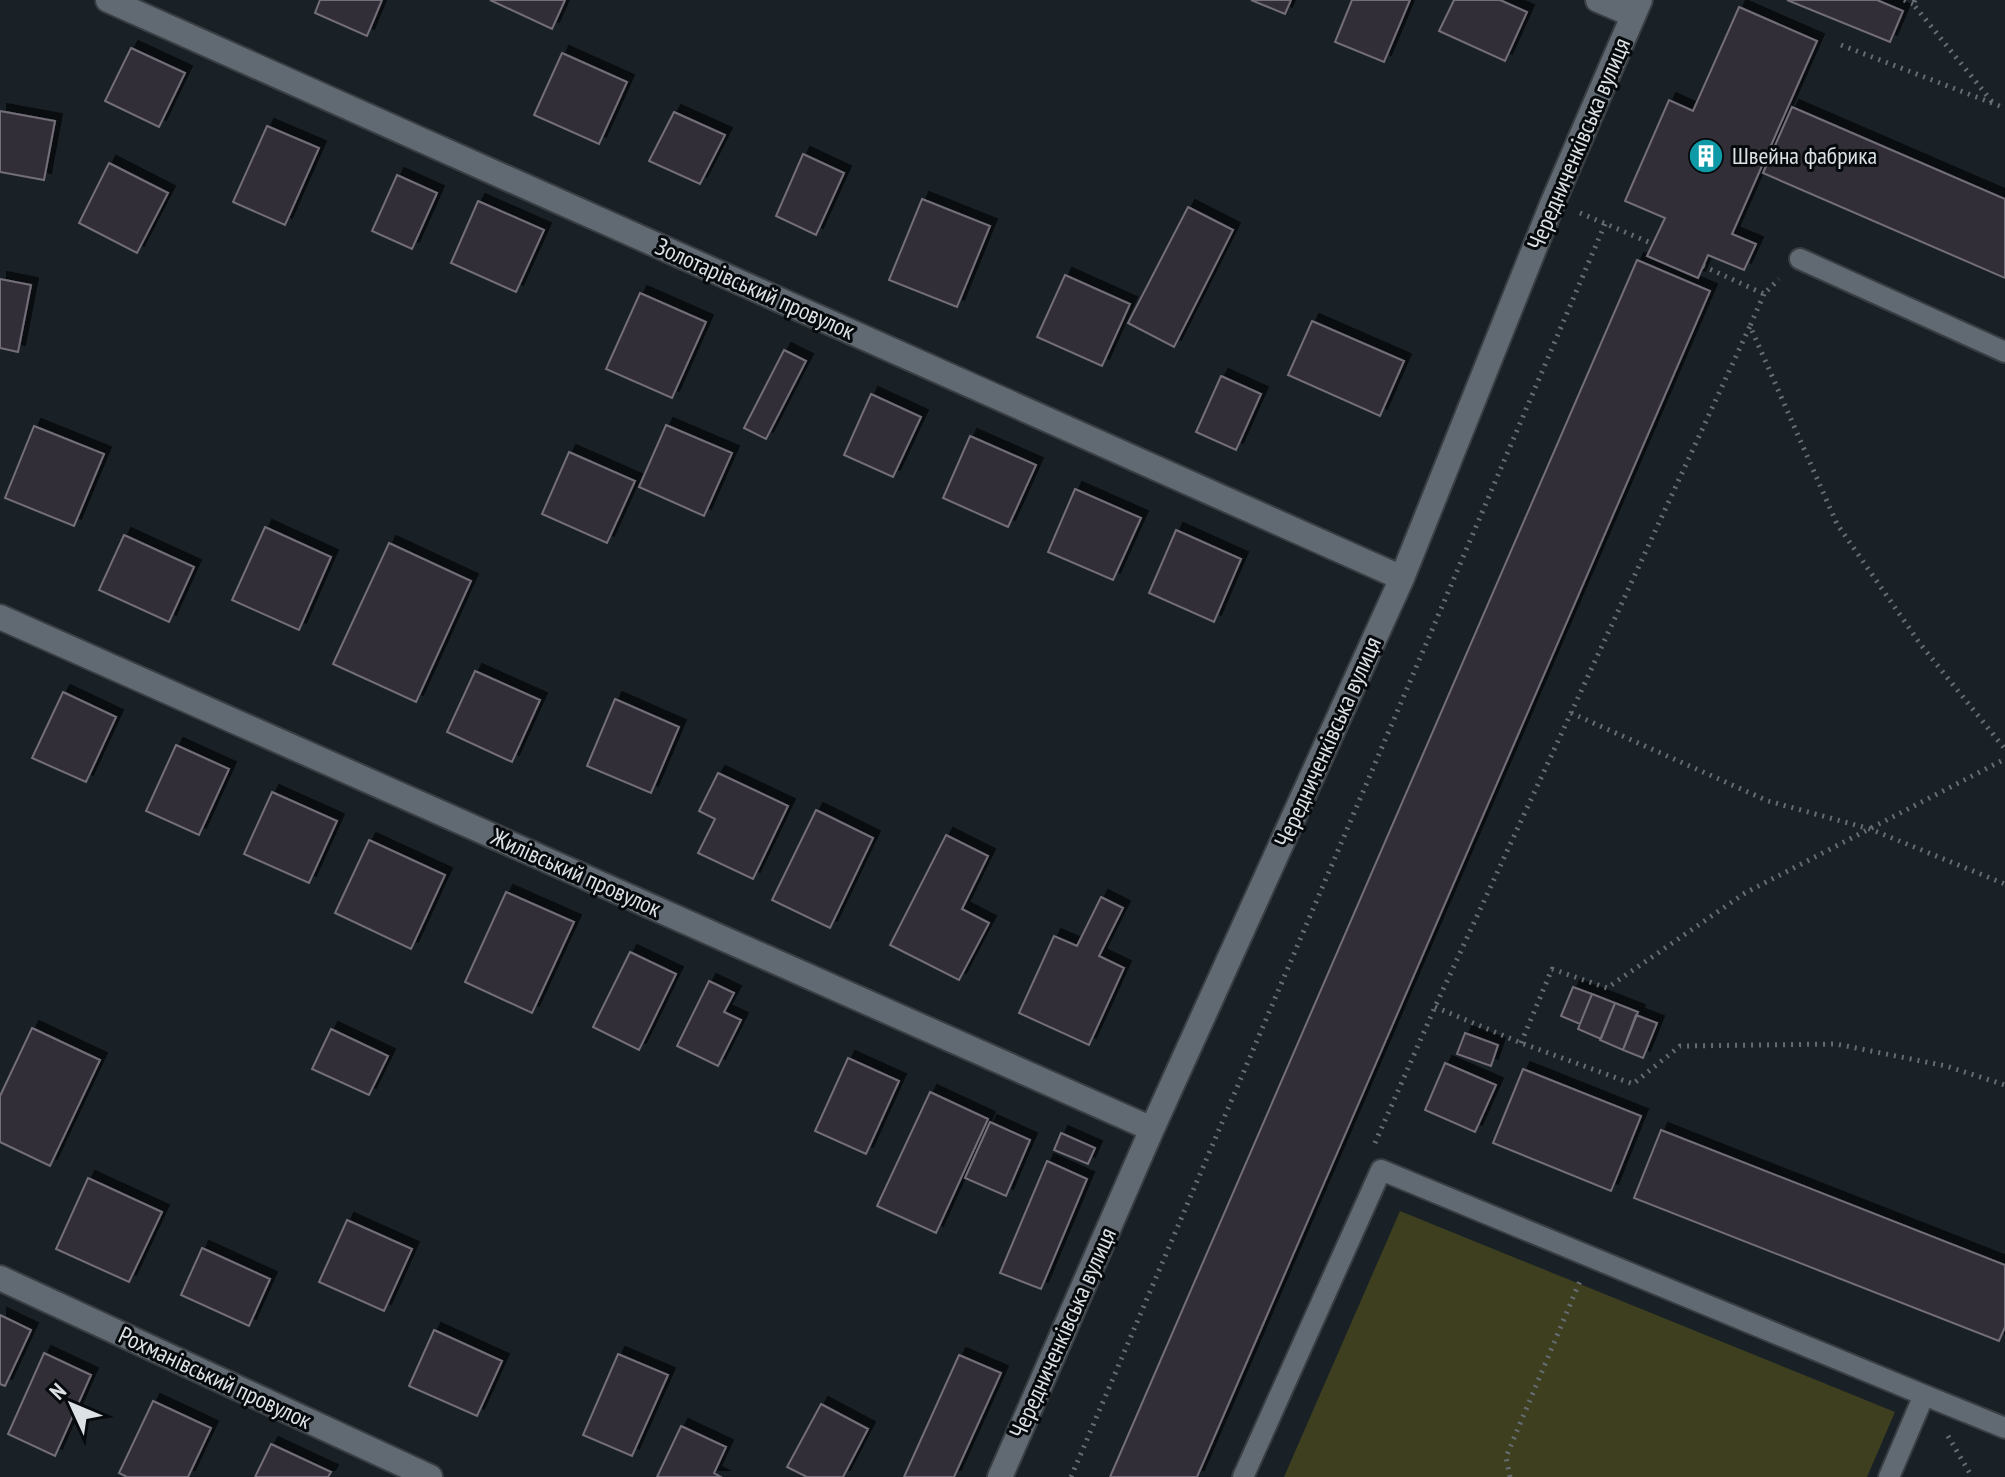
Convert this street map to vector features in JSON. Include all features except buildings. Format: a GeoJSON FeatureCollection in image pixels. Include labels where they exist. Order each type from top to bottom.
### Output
{"type":"FeatureCollection","features":[{"type":"Feature","properties":{"kind":"street","name":"Золотарівський провулок"},"geometry":{"type":"LineString","coordinates":[[108,0],[1402,578]]}},
{"type":"Feature","properties":{"kind":"street"},"geometry":{"type":"LineString","coordinates":[[1598,0],[1637,8]]}},
{"type":"Feature","properties":{"kind":"street","name":"Чередниченківська вулиця"},"geometry":{"type":"LineString","coordinates":[[1000,1477],[1152,1129],[1402,578],[1553,202],[1637,8]]}},
{"type":"Feature","properties":{"kind":"street","name":"Жилівський провулок"},"geometry":{"type":"LineString","coordinates":[[0,617],[1152,1129]]}},
{"type":"Feature","properties":{"kind":"street","name":"Рохманівський провулок"},"geometry":{"type":"LineString","coordinates":[[0,1278],[430,1477]]}},
{"type":"Feature","properties":{"kind":"lane"},"geometry":{"type":"LineString","coordinates":[[1800,259],[2005,352]]}},
{"type":"Feature","properties":{"kind":"lane"},"geometry":{"type":"LineString","coordinates":[[1243,1477],[1381,1170],[2005,1428]]}},
{"type":"Feature","properties":{"kind":"lane"},"geometry":{"type":"LineString","coordinates":[[1889,1477],[1924,1395]]}},
{"type":"Feature","properties":{"kind":"path"},"geometry":{"type":"LineString","coordinates":[[1904,0],[1914,2],[1994,104]]}},
{"type":"Feature","properties":{"kind":"path"},"geometry":{"type":"LineString","coordinates":[[1841,45],[2005,108]]}},
{"type":"Feature","properties":{"kind":"path"},"geometry":{"type":"LineString","coordinates":[[1553,202],[1653,244]]}},
{"type":"Feature","properties":{"kind":"path"},"geometry":{"type":"LineString","coordinates":[[1071,1477],[1605,224]]}},
{"type":"Feature","properties":{"kind":"path"},"geometry":{"type":"LineString","coordinates":[[1372,1150],[1764,294],[1800,259]]}},
{"type":"Feature","properties":{"kind":"path"},"geometry":{"type":"LineString","coordinates":[[1703,266],[1764,294]]}},
{"type":"Feature","properties":{"kind":"path"},"geometry":{"type":"LineString","coordinates":[[1750,326],[1837,524],[1921,645],[2005,749]]}},
{"type":"Feature","properties":{"kind":"path"},"geometry":{"type":"LineString","coordinates":[[1571,713],[1768,801],[1870,829],[2005,884]]}},
{"type":"Feature","properties":{"kind":"path"},"geometry":{"type":"LineString","coordinates":[[1521,1043],[1552,969],[1607,988],[1745,893],[2005,759]]}},
{"type":"Feature","properties":{"kind":"path"},"geometry":{"type":"LineString","coordinates":[[1435,1007],[1633,1084],[1680,1046],[1836,1044],[1946,1066],[2005,1085]]}},
{"type":"Feature","properties":{"kind":"path"},"geometry":{"type":"LineString","coordinates":[[1510,1477],[1506,1457],[1591,1257]]}},
{"type":"Feature","properties":{"kind":"green space"},"geometry":{"type":"Polygon","coordinates":[[[1400,1211],[1895,1412],[1867,1477],[1284,1477],[1400,1211]]]}},
{"type":"Feature","properties":{"kind":"place","name":"Швейна фабрика"},"geometry":{"type":"Point","coordinates":[1706,156]}}]}
